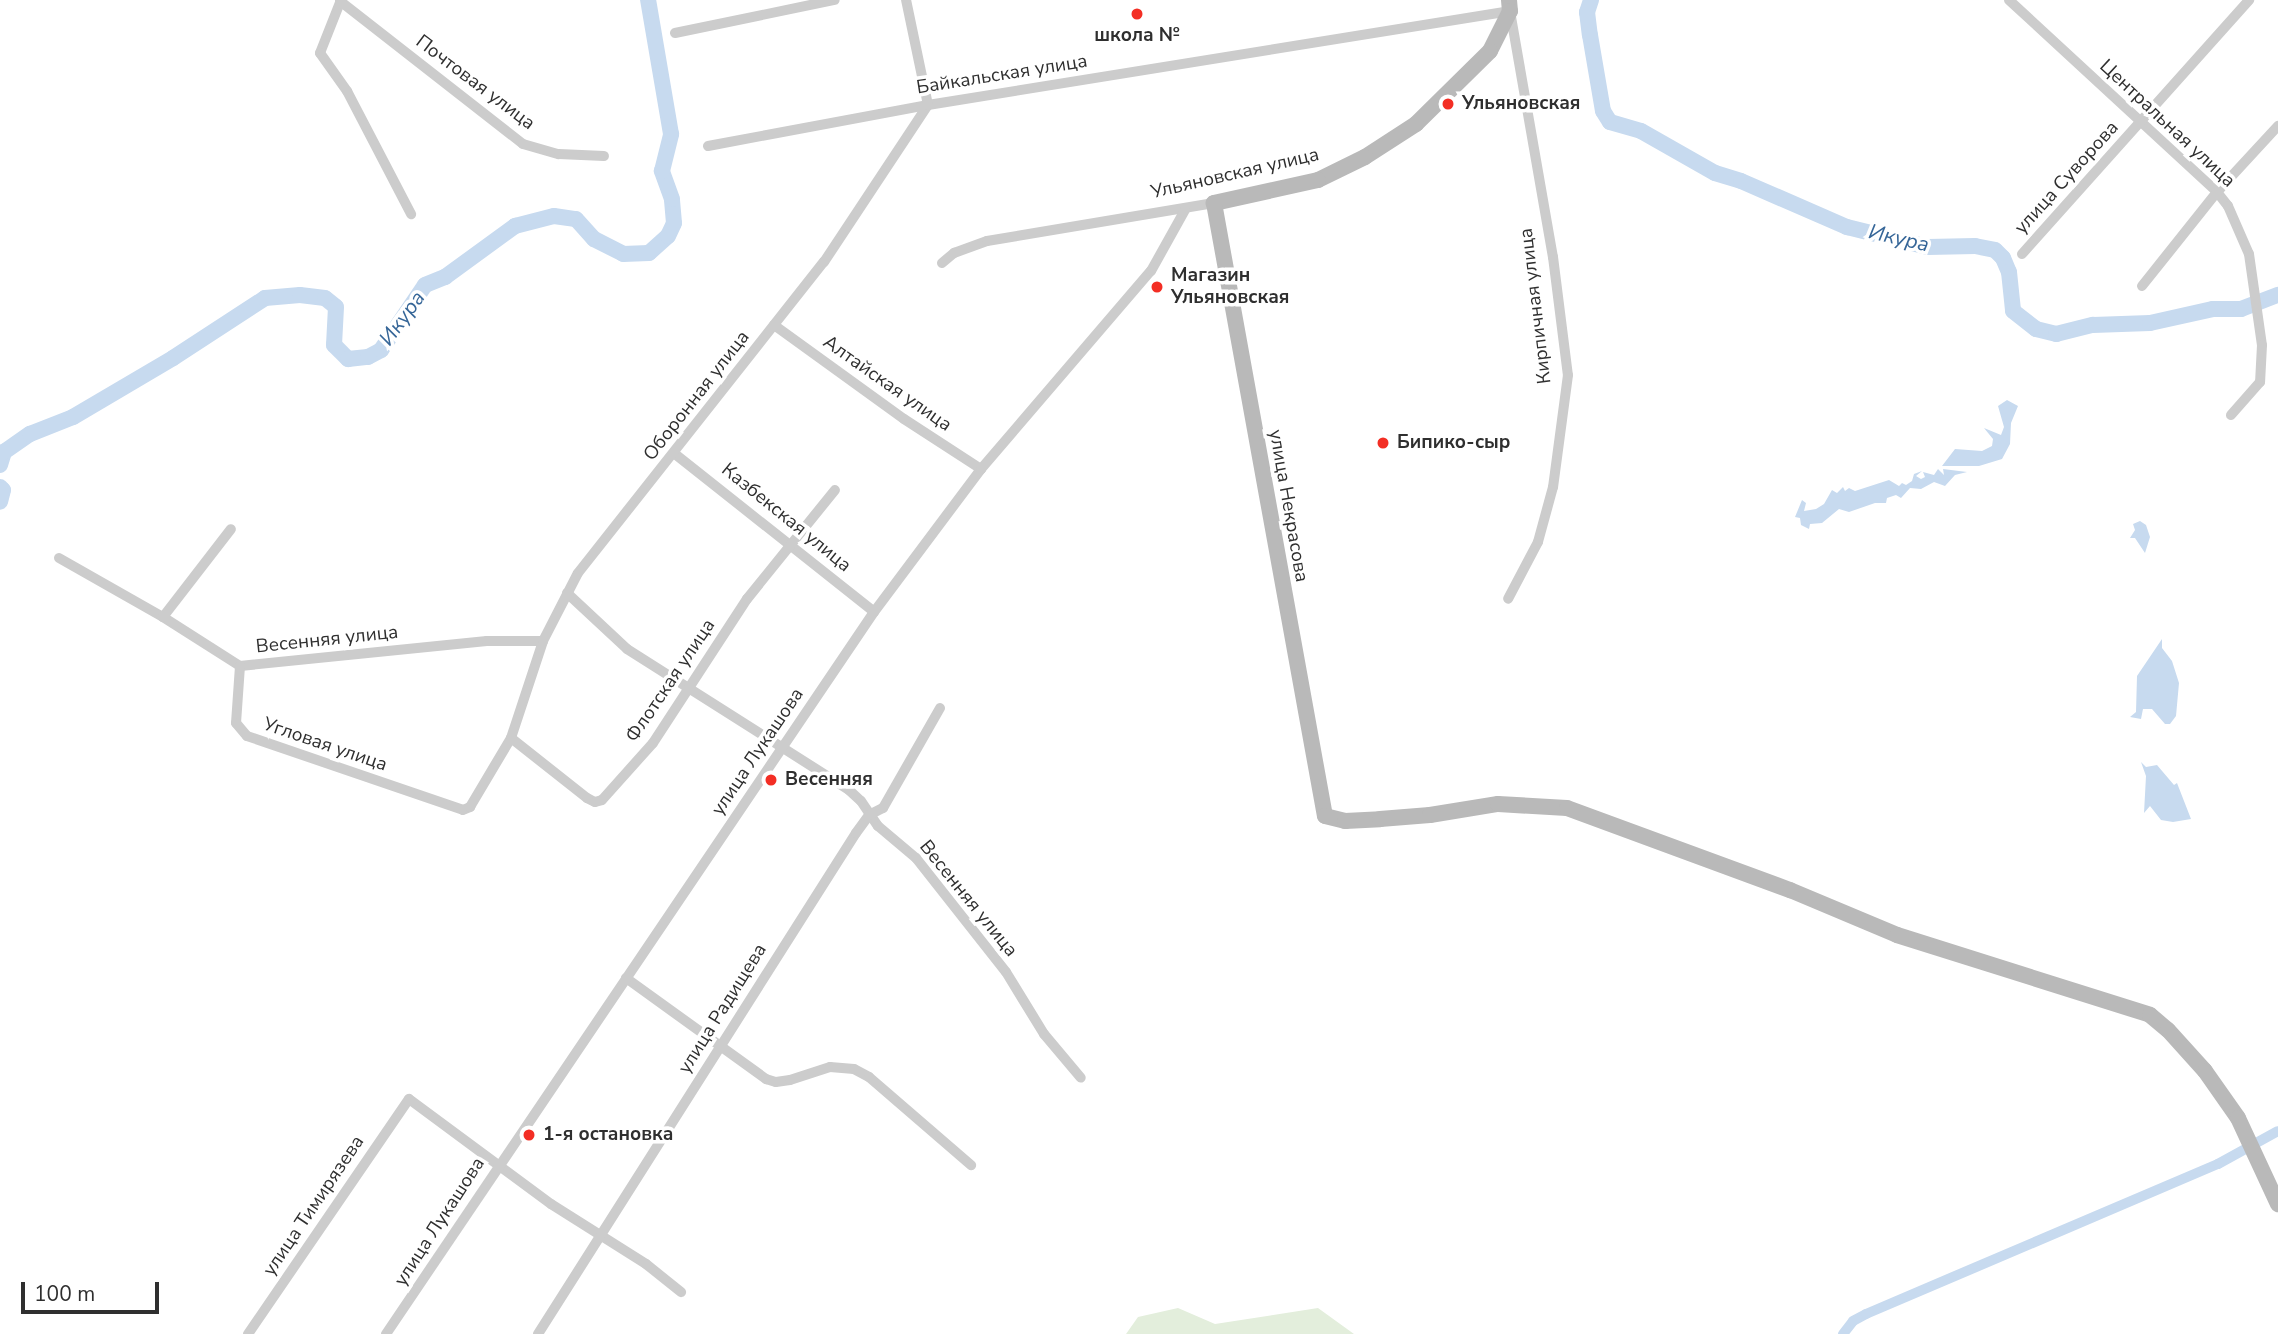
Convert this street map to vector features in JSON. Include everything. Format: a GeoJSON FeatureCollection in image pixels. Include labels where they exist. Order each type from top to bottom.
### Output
{"type":"FeatureCollection","features":[{"type":"Feature","properties":{"kind":"street"},"geometry":{"type":"LineString","coordinates":[[675,33],[835,0]]}},
{"type":"Feature","properties":{"kind":"street"},"geometry":{"type":"LineString","coordinates":[[906,0],[928,105]]}},
{"type":"Feature","properties":{"kind":"street","name":"Центральная улица"},"geometry":{"type":"LineString","coordinates":[[2009,0],[2217,192],[2245,243],[2254,278],[2260,321],[2260,382],[2231,415]]}},
{"type":"Feature","properties":{"kind":"street","name":"улица Суворова"},"geometry":{"type":"LineString","coordinates":[[2022,254],[2249,0]]}},
{"type":"Feature","properties":{"kind":"street"},"geometry":{"type":"LineString","coordinates":[[341,1],[320,53],[347,91],[411,214]]}},
{"type":"Feature","properties":{"kind":"street","name":"Почтовая улица"},"geometry":{"type":"LineString","coordinates":[[341,1],[523,144],[559,154],[604,156]]}},
{"type":"Feature","properties":{"kind":"street","name":"Байкальская улица"},"geometry":{"type":"LineString","coordinates":[[708,146],[928,105],[1510,6]]}},
{"type":"Feature","properties":{"kind":"street","name":"Ульяновская улица"},"geometry":{"type":"LineString","coordinates":[[942,263],[954,253],[987,241],[1185,210],[1318,180],[1365,157],[1416,124],[1490,51],[1510,6]]}},
{"type":"Feature","properties":{"kind":"street","name":"Кирпичная улица"},"geometry":{"type":"LineString","coordinates":[[1508,599],[1538,542],[1553,487],[1568,375],[1551,244],[1510,6]]}},
{"type":"Feature","properties":{"kind":"street","name":"Оборонная улица"},"geometry":{"type":"LineString","coordinates":[[463,810],[470,807],[511,737],[544,641],[578,573],[675,454],[824,262],[928,105]]}},
{"type":"Feature","properties":{"kind":"street"},"geometry":{"type":"LineString","coordinates":[[2142,286],[2217,192],[2278,126]]}},
{"type":"Feature","properties":{"kind":"street","name":"улица Некрасова"},"geometry":{"type":"LineString","coordinates":[[1214,203],[1325,816],[1345,821],[1430,815],[1498,804],[1567,807],[1790,890],[1897,935],[2150,1015],[2168,1030],[2205,1071],[2238,1118],[2278,1204]]}},
{"type":"Feature","properties":{"kind":"street","name":"улица Лукашова"},"geometry":{"type":"LineString","coordinates":[[386,1334],[874,612],[981,469],[1151,271],[1185,210]]}},
{"type":"Feature","properties":{"kind":"street","name":"Алтайская улица"},"geometry":{"type":"LineString","coordinates":[[774,325],[904,419],[981,469]]}},
{"type":"Feature","properties":{"kind":"street","name":"Казбекская улица"},"geometry":{"type":"LineString","coordinates":[[675,454],[874,612]]}},
{"type":"Feature","properties":{"kind":"street","name":"Флотская улица"},"geometry":{"type":"LineString","coordinates":[[511,737],[595,802],[609,793],[653,743],[747,599],[835,490]]}},
{"type":"Feature","properties":{"kind":"street"},"geometry":{"type":"LineString","coordinates":[[163,617],[231,529]]}},
{"type":"Feature","properties":{"kind":"street","name":"Весенняя улица"},"geometry":{"type":"LineString","coordinates":[[59,558],[163,617],[240,666],[487,641],[544,641]]}},
{"type":"Feature","properties":{"kind":"street","name":"Весенняя улица"},"geometry":{"type":"LineString","coordinates":[[567,593],[627,649],[849,790],[869,815],[916,858],[1006,972],[1044,1034],[1081,1078]]}},
{"type":"Feature","properties":{"kind":"street","name":"Угловая улица"},"geometry":{"type":"LineString","coordinates":[[240,666],[236,723],[247,736],[463,810]]}},
{"type":"Feature","properties":{"kind":"street","name":"улица Радищева"},"geometry":{"type":"LineString","coordinates":[[538,1334],[869,815],[883,808],[940,708]]}},
{"type":"Feature","properties":{"kind":"street"},"geometry":{"type":"LineString","coordinates":[[626,978],[766,1079],[776,1082],[830,1067],[854,1069],[869,1077],[971,1165]]}},
{"type":"Feature","properties":{"kind":"street","name":"улица Тимирязева"},"geometry":{"type":"LineString","coordinates":[[248,1334],[409,1099],[498,1165]]}},
{"type":"Feature","properties":{"kind":"street"},"geometry":{"type":"LineString","coordinates":[[498,1165],[600,1237],[636,1257],[681,1292]]}},
{"type":"Feature","properties":{"kind":"green space"},"geometry":{"type":"Polygon","coordinates":[[[1178,1308],[1215,1324],[1318,1308],[1354,1334],[1126,1334],[1138,1317],[1178,1308]]]}},
{"type":"Feature","properties":{"kind":"water"},"geometry":{"type":"Polygon","coordinates":[[[2007,400],[2018,406],[2011,423],[2010,444],[2002,459],[1979,466],[1942,466],[1955,449],[1982,451],[1992,446],[1993,439],[1984,428],[2001,435],[2004,427],[1998,406],[2007,400]]]}},
{"type":"Feature","properties":{"kind":"water"},"geometry":{"type":"Polygon","coordinates":[[[1938,469],[1944,475],[1943,469],[1967,472],[1955,475],[1945,486],[1934,482],[1921,489],[1910,488],[1901,498],[1896,495],[1887,498],[1886,503],[1875,503],[1849,512],[1839,509],[1822,523],[1810,524],[1809,529],[1801,525],[1800,518],[1795,517],[1802,500],[1806,503],[1804,511],[1816,509],[1824,504],[1832,490],[1837,493],[1843,487],[1845,491],[1849,488],[1855,491],[1889,480],[1899,486],[1902,483],[1906,485],[1912,481],[1914,474],[1922,471],[1916,476],[1921,479],[1925,477],[1923,472],[1934,475],[1938,469]]]}},
{"type":"Feature","properties":{"kind":"water"},"geometry":{"type":"Polygon","coordinates":[[[2140,521],[2146,525],[2150,537],[2145,553],[2135,538],[2130,538],[2135,530],[2133,524],[2140,521]]]}},
{"type":"Feature","properties":{"kind":"water"},"geometry":{"type":"Polygon","coordinates":[[[2162,639],[2162,648],[2172,661],[2179,683],[2176,716],[2170,724],[2165,724],[2152,709],[2143,709],[2141,719],[2130,717],[2136,712],[2137,676],[2162,639]]]}},
{"type":"Feature","properties":{"kind":"water"},"geometry":{"type":"Polygon","coordinates":[[[2141,762],[2146,767],[2157,765],[2174,785],[2177,783],[2191,819],[2173,822],[2161,820],[2150,806],[2144,813],[2146,776],[2141,762]]]}},
{"type":"Feature","properties":{"kind":"waterway","name":"Икура"},"geometry":{"type":"LineString","coordinates":[[0,465],[4,452],[30,434],[73,417],[173,358],[265,298],[300,295],[325,298],[336,307],[334,345],[348,359],[368,357],[381,350],[425,285],[445,277],[515,226],[554,216],[576,219],[594,239],[623,254],[649,253],[668,236],[674,223],[672,199],[662,171],[671,134],[648,0]]}},
{"type":"Feature","properties":{"kind":"waterway","name":"Икура"},"geometry":{"type":"LineString","coordinates":[[1591,0],[1587,12],[1590,35],[1603,111],[1610,122],[1641,131],[1715,173],[1741,181],[1847,227],[1928,247],[1975,246],[1995,250],[2003,258],[2009,272],[2013,311],[2036,329],[2056,334],[2093,325],[2150,323],[2213,309],[2241,309],[2278,295]]}},
{"type":"Feature","properties":{"kind":"waterway","name":"Икура"},"geometry":{"type":"LineString","coordinates":[[0,487],[3,490],[0,502]]}},
{"type":"Feature","properties":{"kind":"waterway"},"geometry":{"type":"LineString","coordinates":[[1843,1334],[1853,1321],[1866,1314],[2218,1164],[2278,1131]]}},
{"type":"Feature","properties":{"kind":"place","name":"школа №"},"geometry":{"type":"Point","coordinates":[1137,14]}},
{"type":"Feature","properties":{"kind":"place","name":"Ульяновская"},"geometry":{"type":"Point","coordinates":[1448,104]}},
{"type":"Feature","properties":{"kind":"place","name":"Магазин Ульяновская"},"geometry":{"type":"Point","coordinates":[1157,287]}},
{"type":"Feature","properties":{"kind":"place","name":"Бипико-сыр"},"geometry":{"type":"Point","coordinates":[1383,443]}},
{"type":"Feature","properties":{"kind":"place","name":"Весенняя"},"geometry":{"type":"Point","coordinates":[771,780]}},
{"type":"Feature","properties":{"kind":"place","name":"1-я остановка"},"geometry":{"type":"Point","coordinates":[529,1135]}}]}
